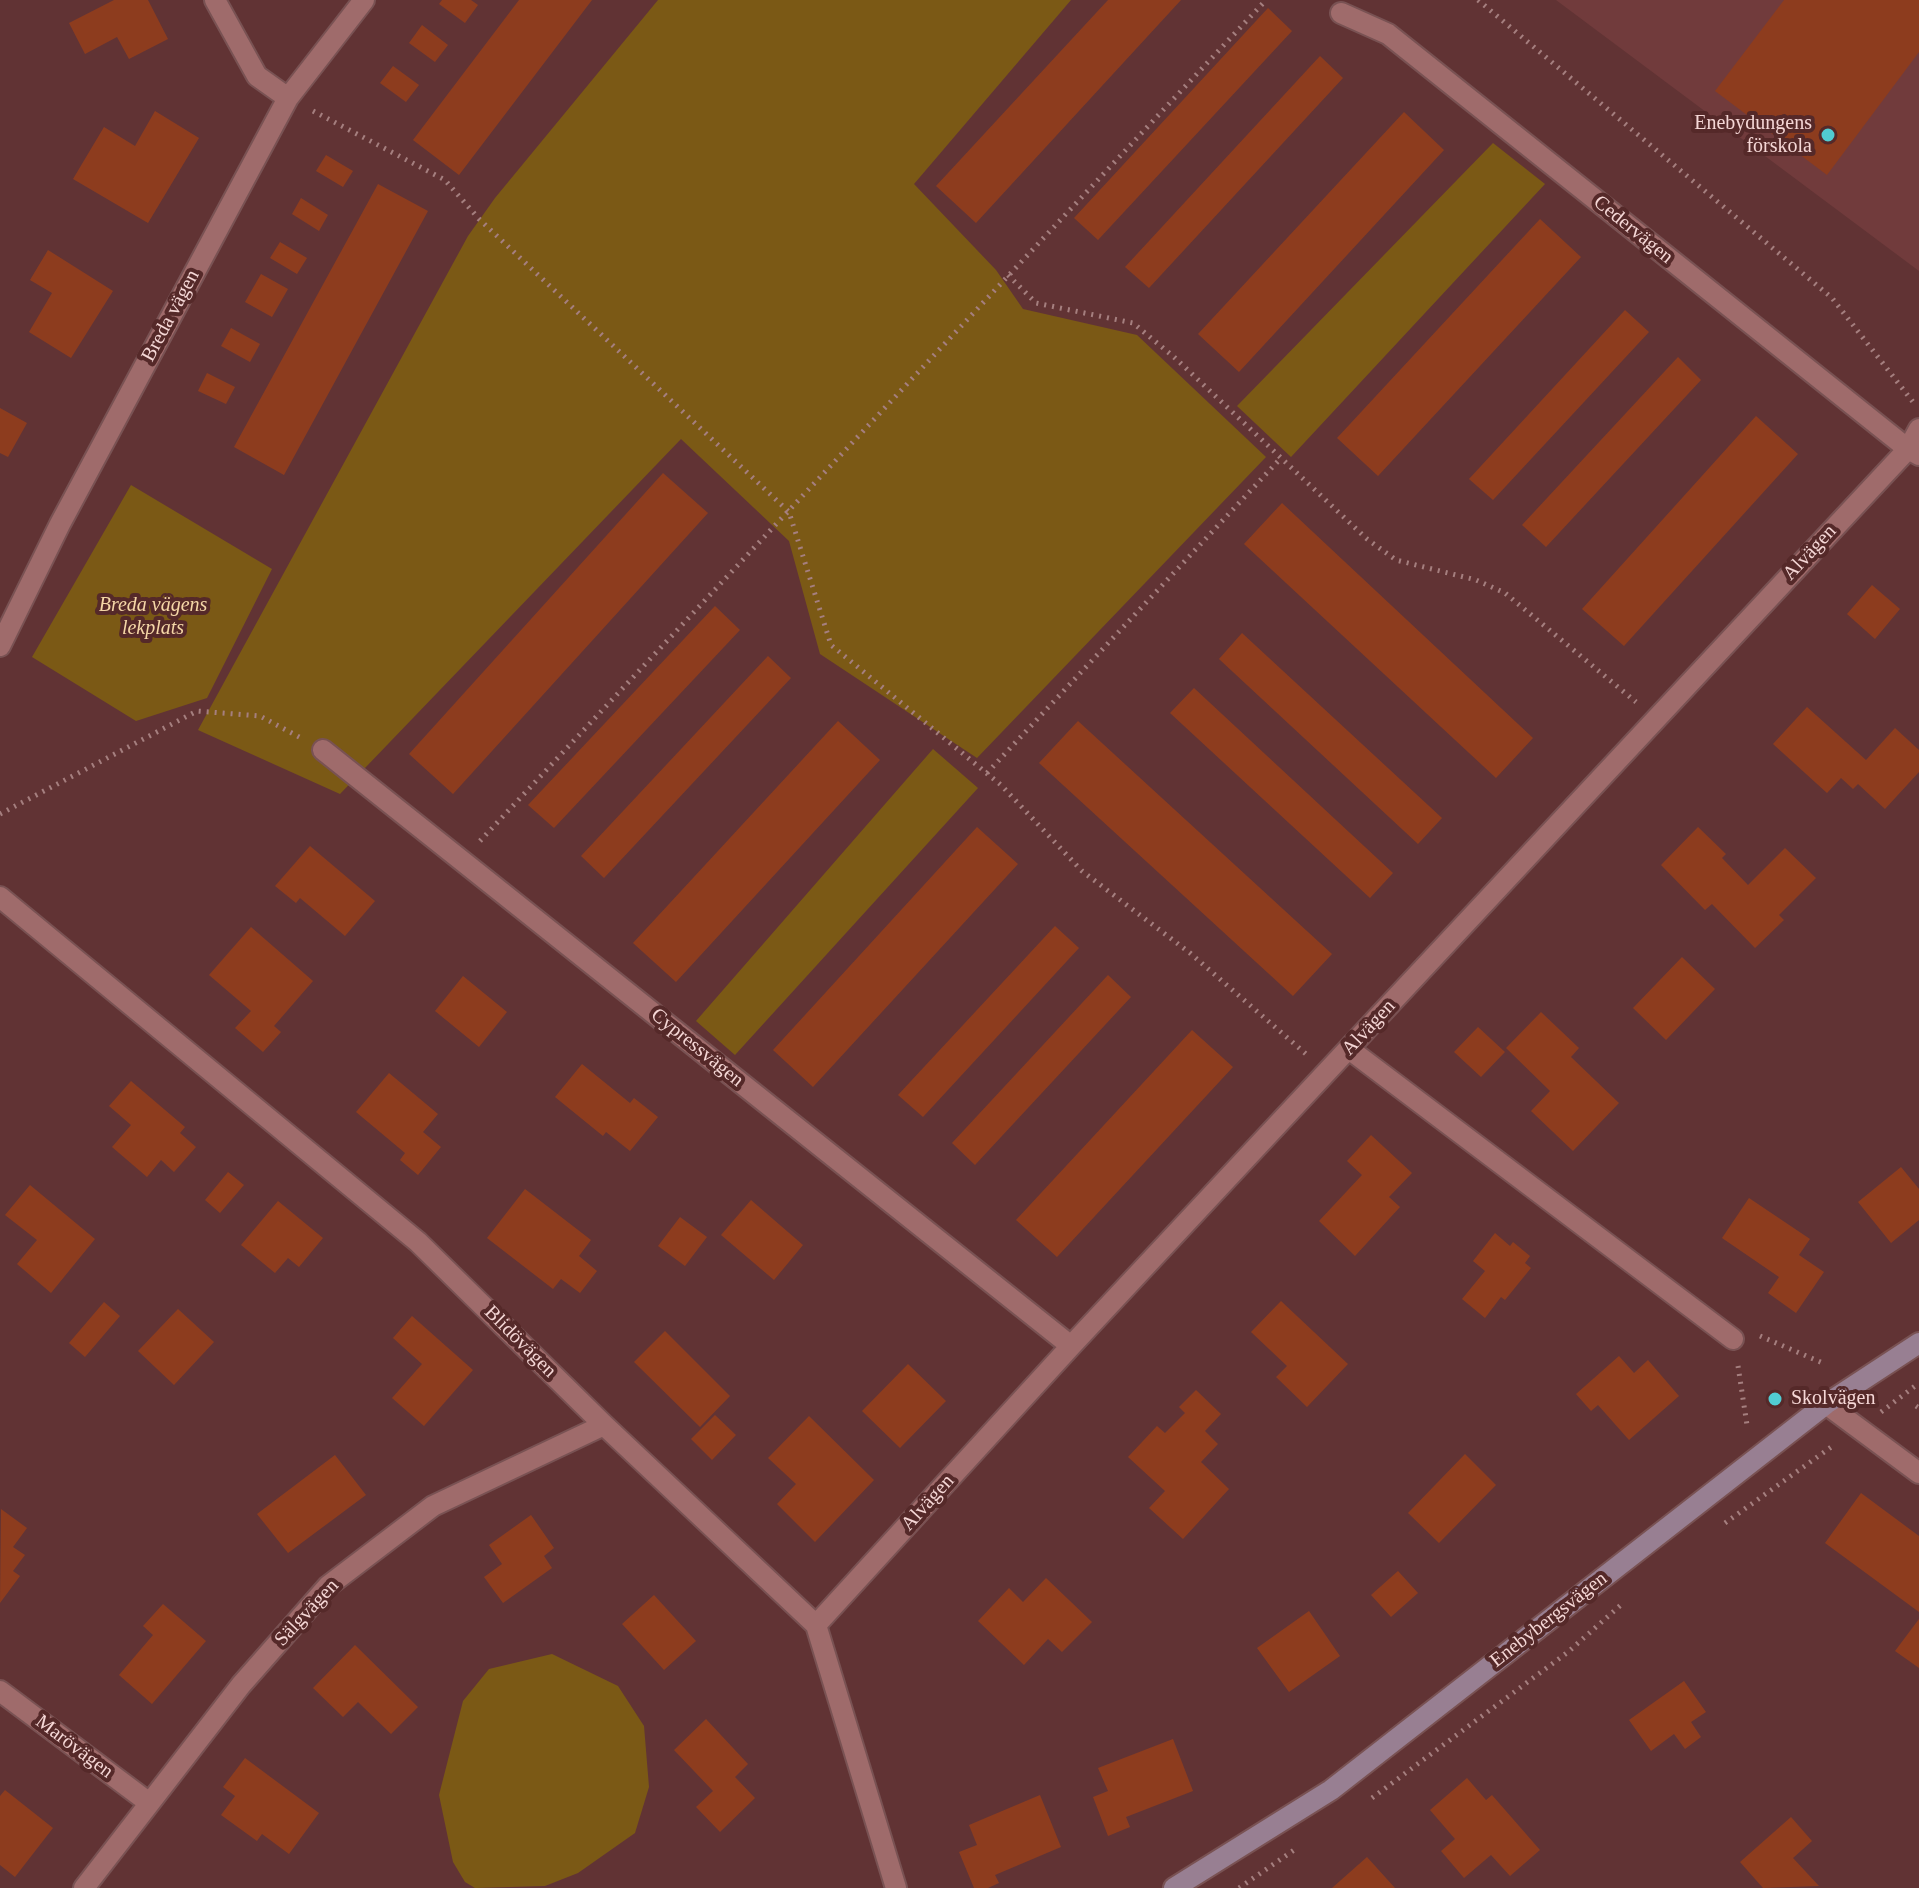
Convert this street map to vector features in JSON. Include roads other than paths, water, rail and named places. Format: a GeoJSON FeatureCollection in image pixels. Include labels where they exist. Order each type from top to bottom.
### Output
{"type":"FeatureCollection","features":[{"type":"Feature","properties":{"kind":"main road","name":"Enebybergsvägen"},"geometry":{"type":"LineString","coordinates":[[1174,1888],[1331,1790],[1826,1404],[1919,1343]]}},
{"type":"Feature","properties":{"kind":"street"},"geometry":{"type":"LineString","coordinates":[[215,0],[257,76],[288,98]]}},
{"type":"Feature","properties":{"kind":"street","name":"Breda vägen"},"geometry":{"type":"LineString","coordinates":[[0,646],[60,524],[288,98],[364,0]]}},
{"type":"Feature","properties":{"kind":"street","name":"Cedervägen"},"geometry":{"type":"LineString","coordinates":[[1341,13],[1388,34],[1913,452]]}},
{"type":"Feature","properties":{"kind":"street","name":"Alvägen"},"geometry":{"type":"LineString","coordinates":[[816,1625],[1654,719],[1913,452],[1919,429]]}},
{"type":"Feature","properties":{"kind":"street","name":"Cypressvägen"},"geometry":{"type":"LineString","coordinates":[[323,750],[1071,1346]]}},
{"type":"Feature","properties":{"kind":"street","name":"Blidövägen"},"geometry":{"type":"LineString","coordinates":[[0,897],[418,1242],[604,1425],[816,1625],[896,1888]]}},
{"type":"Feature","properties":{"kind":"street"},"geometry":{"type":"LineString","coordinates":[[1349,1049],[1733,1339]]}},
{"type":"Feature","properties":{"kind":"street"},"geometry":{"type":"LineString","coordinates":[[1826,1404],[1919,1473]]}},
{"type":"Feature","properties":{"kind":"street","name":"Sälgvägen"},"geometry":{"type":"LineString","coordinates":[[84,1888],[241,1685],[328,1586],[433,1506],[604,1425]]}},
{"type":"Feature","properties":{"kind":"street","name":"Marövägen"},"geometry":{"type":"LineString","coordinates":[[0,1691],[148,1802]]}},
{"type":"Feature","properties":{"kind":"place","name":"Enebydungens förskola"},"geometry":{"type":"Point","coordinates":[1828,135]}},
{"type":"Feature","properties":{"kind":"place","name":"Skolvägen"},"geometry":{"type":"Point","coordinates":[1775,1399]}},
{"type":"Feature","properties":{"kind":"park label","name":"Breda vägens lekplats"},"geometry":{"type":"Point","coordinates":[153,618]}}]}
